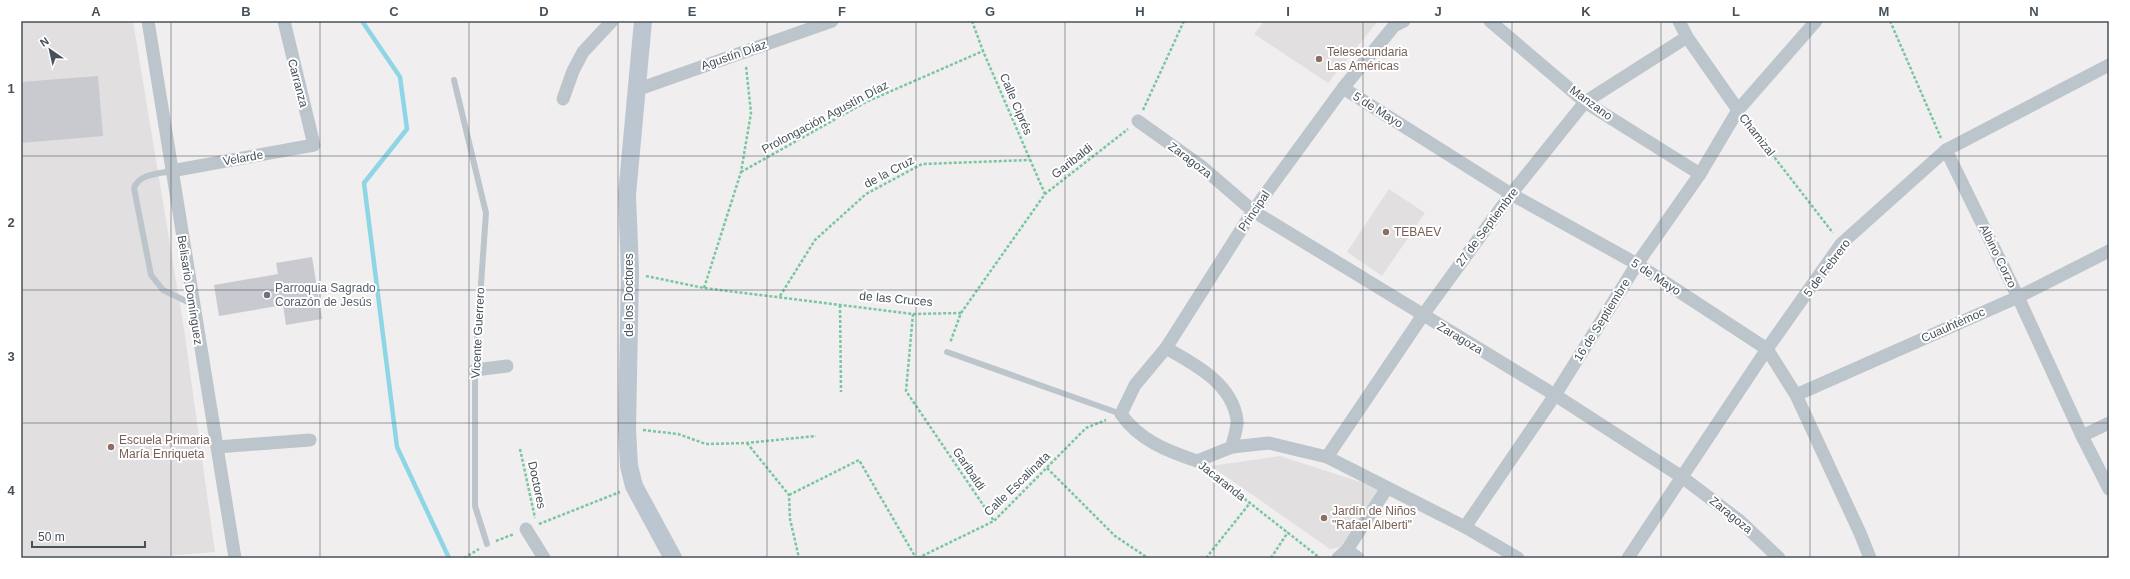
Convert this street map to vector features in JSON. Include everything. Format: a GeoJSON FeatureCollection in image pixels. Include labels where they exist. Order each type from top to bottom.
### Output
{"type":"FeatureCollection","features":[{"type":"Feature","properties":{"kind":"street","name":"Belisario Domínguez"},"geometry":{"type":"LineString","coordinates":[[148,21],[192,304],[235,558]]}},
{"type":"Feature","properties":{"kind":"street","name":"Carranza"},"geometry":{"type":"LineString","coordinates":[[284,21],[314,145]]}},
{"type":"Feature","properties":{"kind":"street"},"geometry":{"type":"LineString","coordinates":[[563,99],[573,72],[583,52],[612,21]]}},
{"type":"Feature","properties":{"kind":"street","name":"de los Doctores"},"geometry":{"type":"LineString","coordinates":[[643,21],[627,195],[630,272],[626,429],[629,466],[634,486],[673,558]]}},
{"type":"Feature","properties":{"kind":"street","name":"Agustín Díaz"},"geometry":{"type":"LineString","coordinates":[[636,90],[832,21]]}},
{"type":"Feature","properties":{"kind":"street","name":"Principal"},"geometry":{"type":"LineString","coordinates":[[1121,414],[1135,385],[1166,348],[1253,210],[1344,88],[1394,26],[1404,21]]}},
{"type":"Feature","properties":{"kind":"street","name":"Manzano"},"geometry":{"type":"LineString","coordinates":[[1490,21],[1585,102],[1700,174]]}},
{"type":"Feature","properties":{"kind":"street","name":"Chamizal"},"geometry":{"type":"LineString","coordinates":[[1679,21],[1687,37],[1738,110]]}},
{"type":"Feature","properties":{"kind":"street","name":"16 de Septiembre"},"geometry":{"type":"LineString","coordinates":[[1464,527],[1555,395],[1637,264],[1700,174],[1738,110],[1816,21]]}},
{"type":"Feature","properties":{"kind":"street","name":"27 de Septiembre"},"geometry":{"type":"LineString","coordinates":[[1327,457],[1423,315],[1511,194],[1585,102],[1687,37]]}},
{"type":"Feature","properties":{"kind":"street","name":"5 de Febrero"},"geometry":{"type":"LineString","coordinates":[[1628,558],[1767,349],[1841,244],[1946,150],[2109,65]]}},
{"type":"Feature","properties":{"kind":"street","name":"5 de Mayo"},"geometry":{"type":"LineString","coordinates":[[1344,88],[1511,194],[1637,264],[1767,349],[1796,395],[1860,533],[1870,558]]}},
{"type":"Feature","properties":{"kind":"street","name":"Zaragoza"},"geometry":{"type":"LineString","coordinates":[[1138,122],[1201,166],[1253,210],[1555,395],[1682,477],[1740,521],[1779,558]]}},
{"type":"Feature","properties":{"kind":"street","name":"Velarde"},"geometry":{"type":"LineString","coordinates":[[171,171],[314,145]]}},
{"type":"Feature","properties":{"kind":"street","name":"Albino Corzo"},"geometry":{"type":"LineString","coordinates":[[1946,150],[2018,297],[2082,436],[2109,489]]}},
{"type":"Feature","properties":{"kind":"street","name":"Cuauhtémoc"},"geometry":{"type":"LineString","coordinates":[[1796,395],[2018,297],[2109,251]]}},
{"type":"Feature","properties":{"kind":"street"},"geometry":{"type":"LineString","coordinates":[[1166,348],[1205,370],[1228,395],[1237,420],[1232,447]]}},
{"type":"Feature","properties":{"kind":"street"},"geometry":{"type":"LineString","coordinates":[[475,370],[507,366]]}},
{"type":"Feature","properties":{"kind":"street","name":"Jacaranda"},"geometry":{"type":"LineString","coordinates":[[1121,414],[1129,426],[1143,437],[1169,452],[1197,461]]}},
{"type":"Feature","properties":{"kind":"street"},"geometry":{"type":"LineString","coordinates":[[2082,436],[2109,423]]}},
{"type":"Feature","properties":{"kind":"street"},"geometry":{"type":"LineString","coordinates":[[217,447],[310,440]]}},
{"type":"Feature","properties":{"kind":"street"},"geometry":{"type":"LineString","coordinates":[[1197,461],[1232,447],[1269,443],[1327,457],[1464,527],[1518,558]]}},
{"type":"Feature","properties":{"kind":"street"},"geometry":{"type":"LineString","coordinates":[[1358,558],[1343,554],[1387,488]]}},
{"type":"Feature","properties":{"kind":"street"},"geometry":{"type":"LineString","coordinates":[[532,526],[544,558]]}},
{"type":"Feature","properties":{"kind":"lane","name":"Vicente Guerrero"},"geometry":{"type":"LineString","coordinates":[[454,80],[486,213],[475,370],[475,506],[487,544]]}},
{"type":"Feature","properties":{"kind":"lane"},"geometry":{"type":"LineString","coordinates":[[171,171],[144,177],[137,181],[134,188],[150,275],[163,290],[192,304]]}},
{"type":"Feature","properties":{"kind":"lane"},"geometry":{"type":"LineString","coordinates":[[947,352],[1121,414]]}},
{"type":"Feature","properties":{"kind":"path","name":"Calle Ciprés"},"geometry":{"type":"LineString","coordinates":[[972,21],[983,51],[1045,194]]}},
{"type":"Feature","properties":{"kind":"path","name":"Garibaldi"},"geometry":{"type":"LineString","coordinates":[[961,313],[1045,194],[1138,122],[1184,21]]}},
{"type":"Feature","properties":{"kind":"path"},"geometry":{"type":"LineString","coordinates":[[1890,21],[1946,150]]}},
{"type":"Feature","properties":{"kind":"path"},"geometry":{"type":"LineString","coordinates":[[704,288],[741,172],[751,113],[745,51]]}},
{"type":"Feature","properties":{"kind":"path","name":"Prolongación Agustín Díaz"},"geometry":{"type":"LineString","coordinates":[[741,172],[866,102],[983,51]]}},
{"type":"Feature","properties":{"kind":"path","name":"Chamizal"},"geometry":{"type":"LineString","coordinates":[[1738,110],[1841,244]]}},
{"type":"Feature","properties":{"kind":"path","name":"de la Cruz"},"geometry":{"type":"LineString","coordinates":[[780,296],[816,240],[866,194],[922,164],[1030,160]]}},
{"type":"Feature","properties":{"kind":"path","name":"de las Cruces"},"geometry":{"type":"LineString","coordinates":[[630,272],[704,288],[780,296],[912,314],[961,313]]}},
{"type":"Feature","properties":{"kind":"path"},"geometry":{"type":"LineString","coordinates":[[840,305],[841,392]]}},
{"type":"Feature","properties":{"kind":"path"},"geometry":{"type":"LineString","coordinates":[[947,352],[961,313]]}},
{"type":"Feature","properties":{"kind":"path","name":"Garibaldi"},"geometry":{"type":"LineString","coordinates":[[912,314],[906,392],[994,521]]}},
{"type":"Feature","properties":{"kind":"path","name":"Calle Escalinata"},"geometry":{"type":"LineString","coordinates":[[917,558],[994,521],[1086,428],[1121,414]]}},
{"type":"Feature","properties":{"kind":"path"},"geometry":{"type":"LineString","coordinates":[[626,429],[658,430],[678,434],[706,444],[747,443],[816,436]]}},
{"type":"Feature","properties":{"kind":"path"},"geometry":{"type":"LineString","coordinates":[[747,443],[789,495],[790,519],[799,558]]}},
{"type":"Feature","properties":{"kind":"path","name":"Doctores"},"geometry":{"type":"LineString","coordinates":[[520,449],[532,526]]}},
{"type":"Feature","properties":{"kind":"path"},"geometry":{"type":"LineString","coordinates":[[789,495],[859,460],[917,558]]}},
{"type":"Feature","properties":{"kind":"path","name":"Jacaranda"},"geometry":{"type":"LineString","coordinates":[[1197,461],[1320,558]]}},
{"type":"Feature","properties":{"kind":"path"},"geometry":{"type":"LineString","coordinates":[[1047,468],[1115,536],[1148,558]]}},
{"type":"Feature","properties":{"kind":"path"},"geometry":{"type":"LineString","coordinates":[[464,558],[487,544],[634,486]]}},
{"type":"Feature","properties":{"kind":"path"},"geometry":{"type":"LineString","coordinates":[[1206,558],[1250,503]]}},
{"type":"Feature","properties":{"kind":"path"},"geometry":{"type":"LineString","coordinates":[[1271,558],[1288,532]]}},
{"type":"Feature","properties":{"kind":"shaded area"},"geometry":{"type":"Polygon","coordinates":[[[21,21],[133,21],[184,329],[215,552],[139,558],[21,558],[21,21]]]}},
{"type":"Feature","properties":{"kind":"shaded area","name":"Telesecundaria Las Américas"},"geometry":{"type":"Polygon","coordinates":[[[1264,21],[1378,21],[1328,83],[1254,34],[1264,21]]]}},
{"type":"Feature","properties":{"kind":"shaded area","name":"TEBAEV"},"geometry":{"type":"Polygon","coordinates":[[[1389,189],[1425,213],[1382,276],[1347,252],[1389,189]]]}},
{"type":"Feature","properties":{"kind":"shaded area","name":"Jardín de Niños \"Rafael Alberti\""},"geometry":{"type":"Polygon","coordinates":[[[1280,456],[1382,489],[1341,547],[1330,549],[1211,466],[1280,456]]]}},
{"type":"Feature","properties":{"kind":"building"},"geometry":{"type":"Polygon","coordinates":[[[98,76],[103,136],[21,143],[21,82],[98,76]]]}},
{"type":"Feature","properties":{"kind":"building","name":"Parroquia Sagrado Corazón de Jesús"},"geometry":{"type":"Polygon","coordinates":[[[312,257],[322,319],[286,325],[283,305],[219,316],[214,285],[278,274],[276,263],[312,257]]]}},
{"type":"Feature","properties":{"kind":"waterway"},"geometry":{"type":"LineString","coordinates":[[362,21],[400,77],[407,129],[364,183],[397,447],[449,558]]}},
{"type":"Feature","properties":{"kind":"place","name":"Telesecundaria Las Américas"},"geometry":{"type":"Point","coordinates":[1319,59]}},
{"type":"Feature","properties":{"kind":"place","name":"TEBAEV"},"geometry":{"type":"Point","coordinates":[1386,232]}},
{"type":"Feature","properties":{"kind":"place","name":"Parroquia Sagrado Corazón de Jesús"},"geometry":{"type":"Point","coordinates":[267,295]}},
{"type":"Feature","properties":{"kind":"place","name":"Escuela Primaria María Enriqueta"},"geometry":{"type":"Point","coordinates":[111,447]}},
{"type":"Feature","properties":{"kind":"place","name":"Jardín de Niños \"Rafael Alberti\""},"geometry":{"type":"Point","coordinates":[1324,518]}}]}
